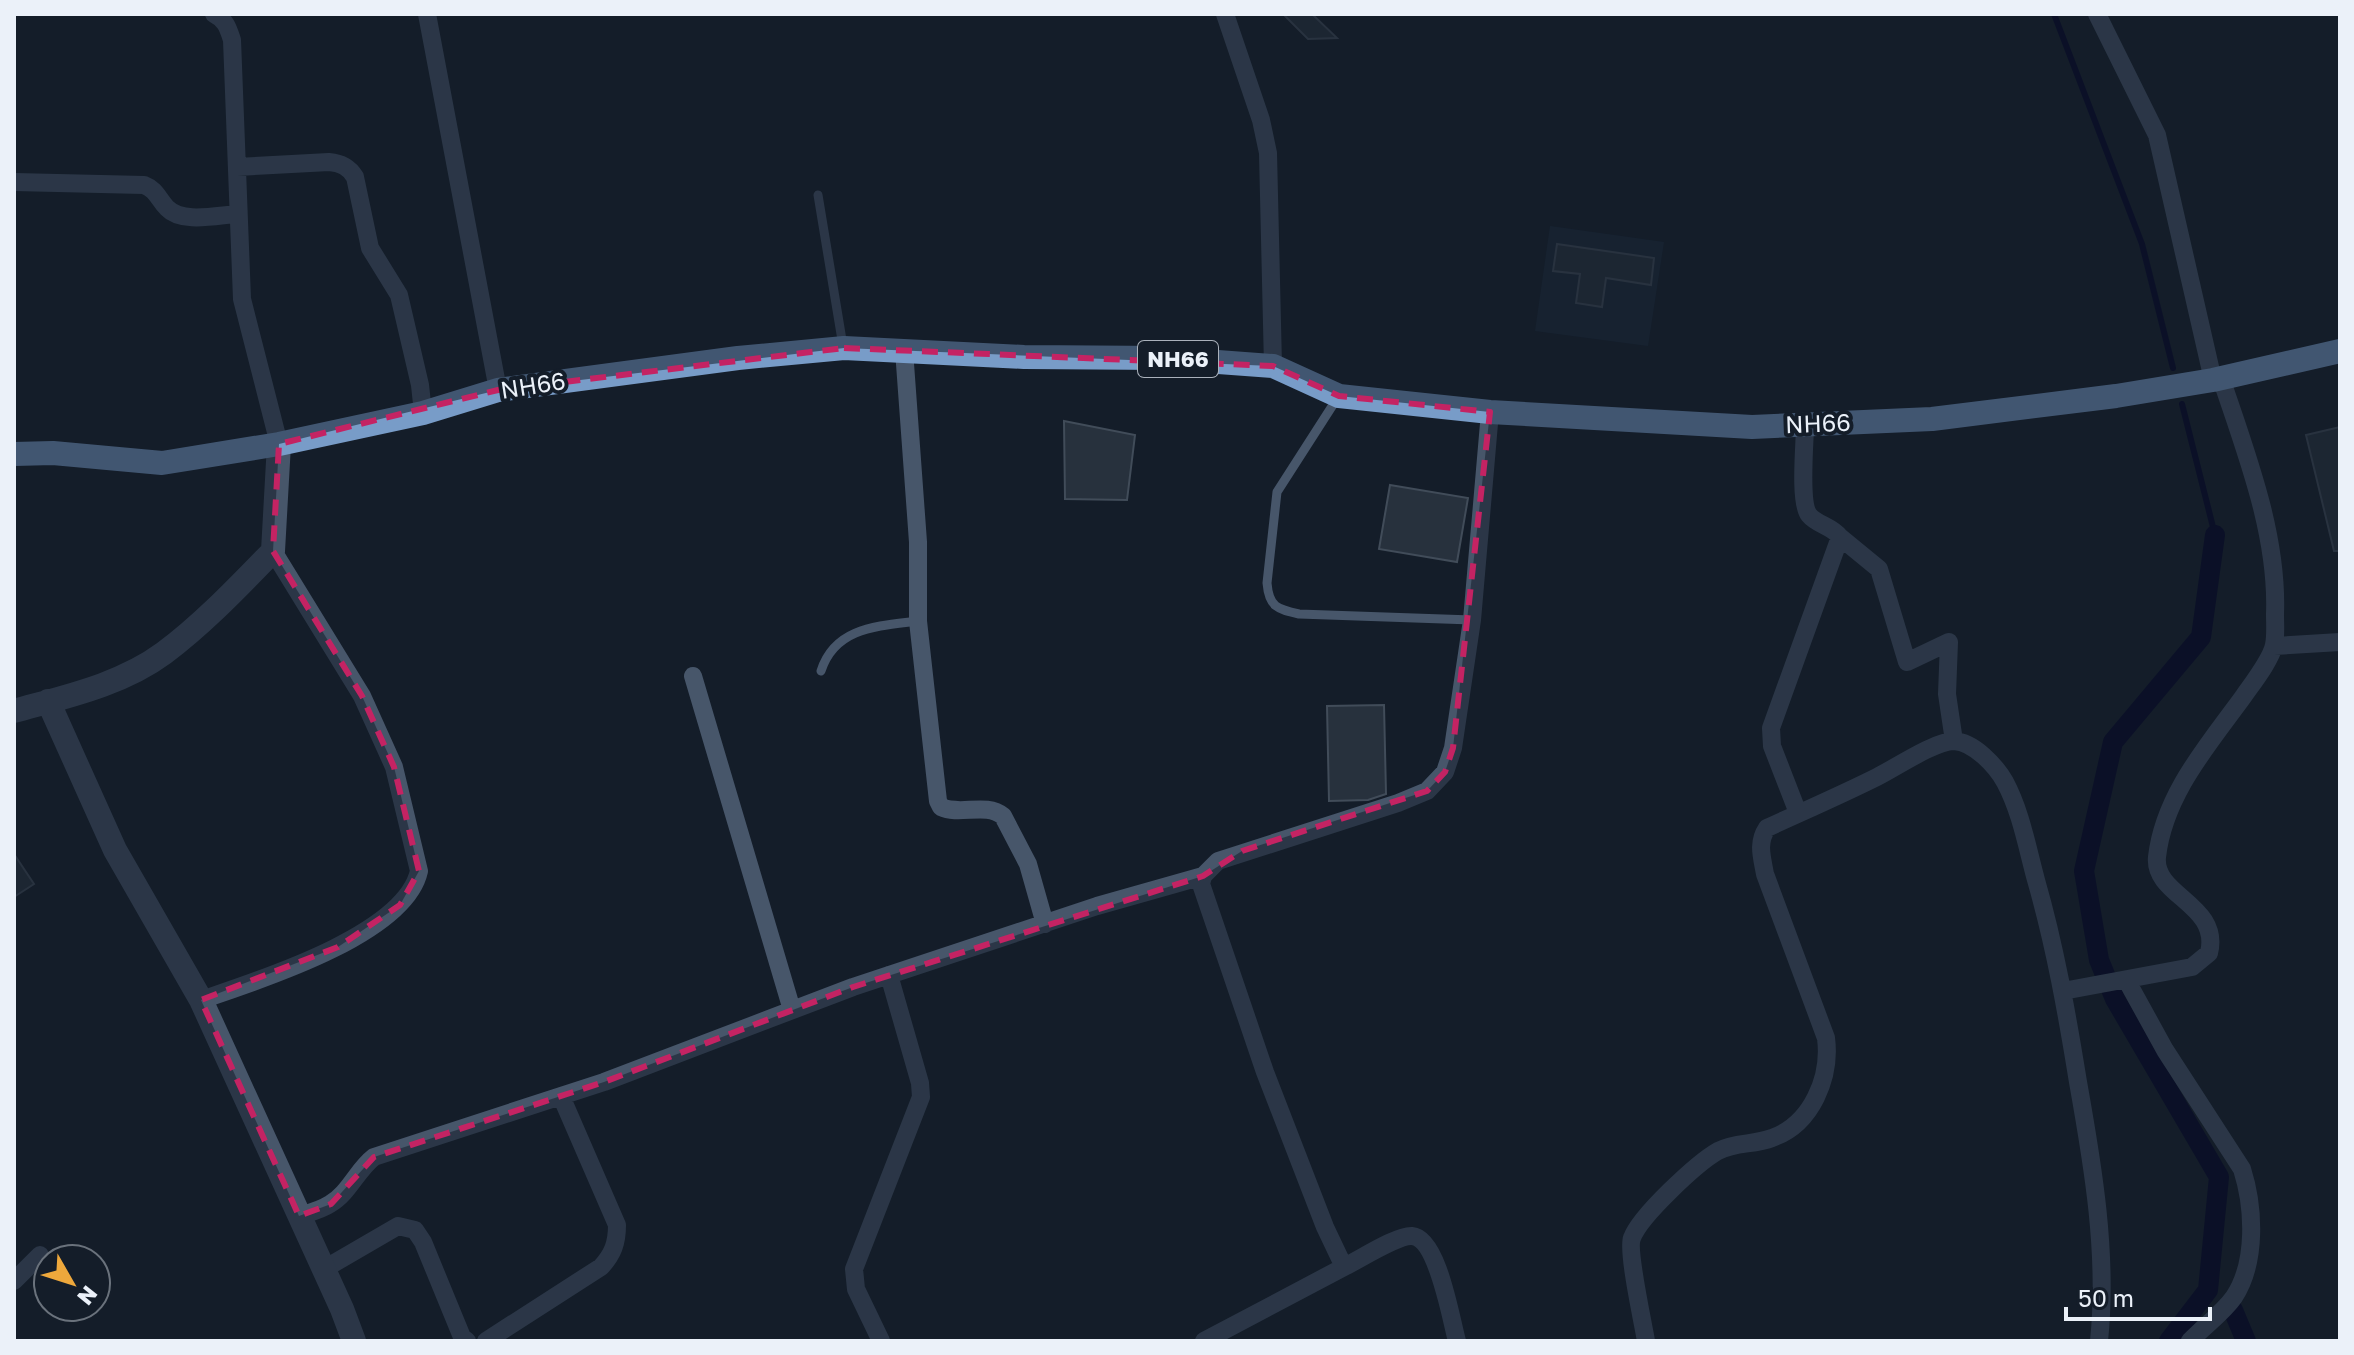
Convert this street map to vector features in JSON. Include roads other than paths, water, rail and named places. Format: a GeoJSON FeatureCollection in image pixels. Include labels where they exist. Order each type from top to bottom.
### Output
{"type":"FeatureCollection","features":[{"type":"Feature","properties":{"kind":"highway","name":"NH66"},"geometry":{"type":"LineString","coordinates":[[14,454],[53,453],[162,463],[279,444],[423,413],[498,390],[738,358],[844,348],[1024,357],[1164,358],[1273,366],[1339,396],[1490,412],[1752,427],[1932,419],[2116,396],[2217,379],[2340,351]]}},
{"type":"Feature","properties":{"kind":"street"},"geometry":{"type":"LineString","coordinates":[[201,1000],[262,979],[338,947],[400,905],[416,887],[419,871],[394,767],[369,710],[273,551],[279,444],[242,299],[232,40],[228,26],[214,14]]}},
{"type":"Feature","properties":{"kind":"street"},"geometry":{"type":"LineString","coordinates":[[427,14],[498,390]]}},
{"type":"Feature","properties":{"kind":"street"},"geometry":{"type":"LineString","coordinates":[[1225,14],[1261,120],[1268,153],[1273,366]]}},
{"type":"Feature","properties":{"kind":"street"},"geometry":{"type":"LineString","coordinates":[[2063,991],[2192,967],[2209,953],[2211,938],[2207,924],[2200,913],[2169,886],[2158,869],[2157,858],[2169,809],[2189,772],[2252,684],[2274,646],[2276,590],[2255,481],[2217,379],[2157,135],[2097,14]]}},
{"type":"Feature","properties":{"kind":"street"},"geometry":{"type":"LineString","coordinates":[[237,167],[329,162],[351,170],[370,248],[399,295],[420,385],[423,413]]}},
{"type":"Feature","properties":{"kind":"street"},"geometry":{"type":"LineString","coordinates":[[14,182],[144,185],[153,188],[176,215],[238,214]]}},
{"type":"Feature","properties":{"kind":"street"},"geometry":{"type":"LineString","coordinates":[[904,350],[918,542],[918,621],[938,801],[941,807],[949,811],[988,810],[1003,816],[1028,864],[1045,924]]}},
{"type":"Feature","properties":{"kind":"street"},"geometry":{"type":"LineString","coordinates":[[299,1216],[331,1204],[374,1157],[561,1096],[889,975],[1203,876],[1218,861],[1242,851],[1398,803],[1427,791],[1445,772],[1453,748],[1472,620],[1490,412]]}},
{"type":"Feature","properties":{"kind":"street"},"geometry":{"type":"LineString","coordinates":[[1805,425],[1805,507],[1814,520],[1835,531],[1879,569],[1907,662],[1949,642],[1947,694],[1954,741]]}},
{"type":"Feature","properties":{"kind":"street"},"geometry":{"type":"LineString","coordinates":[[1798,813],[1772,746],[1771,728],[1840,537]]}},
{"type":"Feature","properties":{"kind":"street"},"geometry":{"type":"LineString","coordinates":[[14,711],[108,683],[163,654],[235,590],[273,551]]}},
{"type":"Feature","properties":{"kind":"street"},"geometry":{"type":"LineString","coordinates":[[2274,646],[2340,642]]}},
{"type":"Feature","properties":{"kind":"street"},"geometry":{"type":"LineString","coordinates":[[693,676],[792,1010]]}},
{"type":"Feature","properties":{"kind":"street"},"geometry":{"type":"LineString","coordinates":[[48,701],[115,850],[201,1000],[354,1341]]}},
{"type":"Feature","properties":{"kind":"street"},"geometry":{"type":"LineString","coordinates":[[1646,1341],[1630,1240],[1641,1221],[1694,1168],[1718,1151],[1736,1144],[1775,1138],[1791,1129],[1810,1109],[1825,1074],[1828,1053],[1826,1038],[1765,874],[1761,837],[1767,828],[1878,777],[1929,749],[1954,741],[1969,746],[1991,763],[2003,779],[2014,803],[2045,911],[2063,991],[2088,1139],[2098,1223],[2103,1307],[2099,1341]]}},
{"type":"Feature","properties":{"kind":"street"},"geometry":{"type":"LineString","coordinates":[[1203,876],[1201,884],[1205,902],[1265,1072],[1325,1227],[1344,1267]]}},
{"type":"Feature","properties":{"kind":"street"},"geometry":{"type":"LineString","coordinates":[[881,1341],[856,1289],[854,1269],[921,1097],[920,1083],[889,975]]}},
{"type":"Feature","properties":{"kind":"street"},"geometry":{"type":"LineString","coordinates":[[2123,981],[2242,1169],[2248,1188],[2250,1237],[2236,1294],[2190,1341]]}},
{"type":"Feature","properties":{"kind":"street"},"geometry":{"type":"LineString","coordinates":[[486,1341],[601,1267],[614,1251],[617,1225],[561,1096]]}},
{"type":"Feature","properties":{"kind":"street"},"geometry":{"type":"LineString","coordinates":[[324,1269],[398,1226],[415,1230],[423,1242],[462,1337],[467,1341]]}},
{"type":"Feature","properties":{"kind":"street"},"geometry":{"type":"LineString","coordinates":[[1205,1341],[1344,1267],[1400,1239],[1413,1236],[1423,1241],[1435,1259],[1457,1341]]}},
{"type":"Feature","properties":{"kind":"street"},"geometry":{"type":"LineString","coordinates":[[14,1281],[32,1263]]}},
{"type":"Feature","properties":{"kind":"lane"},"geometry":{"type":"LineString","coordinates":[[818,195],[844,348]]}},
{"type":"Feature","properties":{"kind":"lane"},"geometry":{"type":"LineString","coordinates":[[1339,396],[1277,492],[1268,597],[1274,605],[1299,614],[1472,620]]}},
{"type":"Feature","properties":{"kind":"lane"},"geometry":{"type":"LineString","coordinates":[[821,671],[832,647],[858,632],[918,621]]}},
{"type":"Feature","properties":{"kind":"waterway"},"geometry":{"type":"LineString","coordinates":[[2054,14],[2142,244],[2173,368]]}},
{"type":"Feature","properties":{"kind":"waterway"},"geometry":{"type":"LineString","coordinates":[[2182,404],[2215,535]]}},
{"type":"Feature","properties":{"kind":"waterway"},"geometry":{"type":"LineString","coordinates":[[2169,1341],[2208,1290],[2219,1177],[2115,999],[2099,960],[2084,871],[2113,742],[2201,637],[2215,535]]}},
{"type":"Feature","properties":{"kind":"waterway"},"geometry":{"type":"LineString","coordinates":[[2233,1310],[2246,1341]]}}]}
